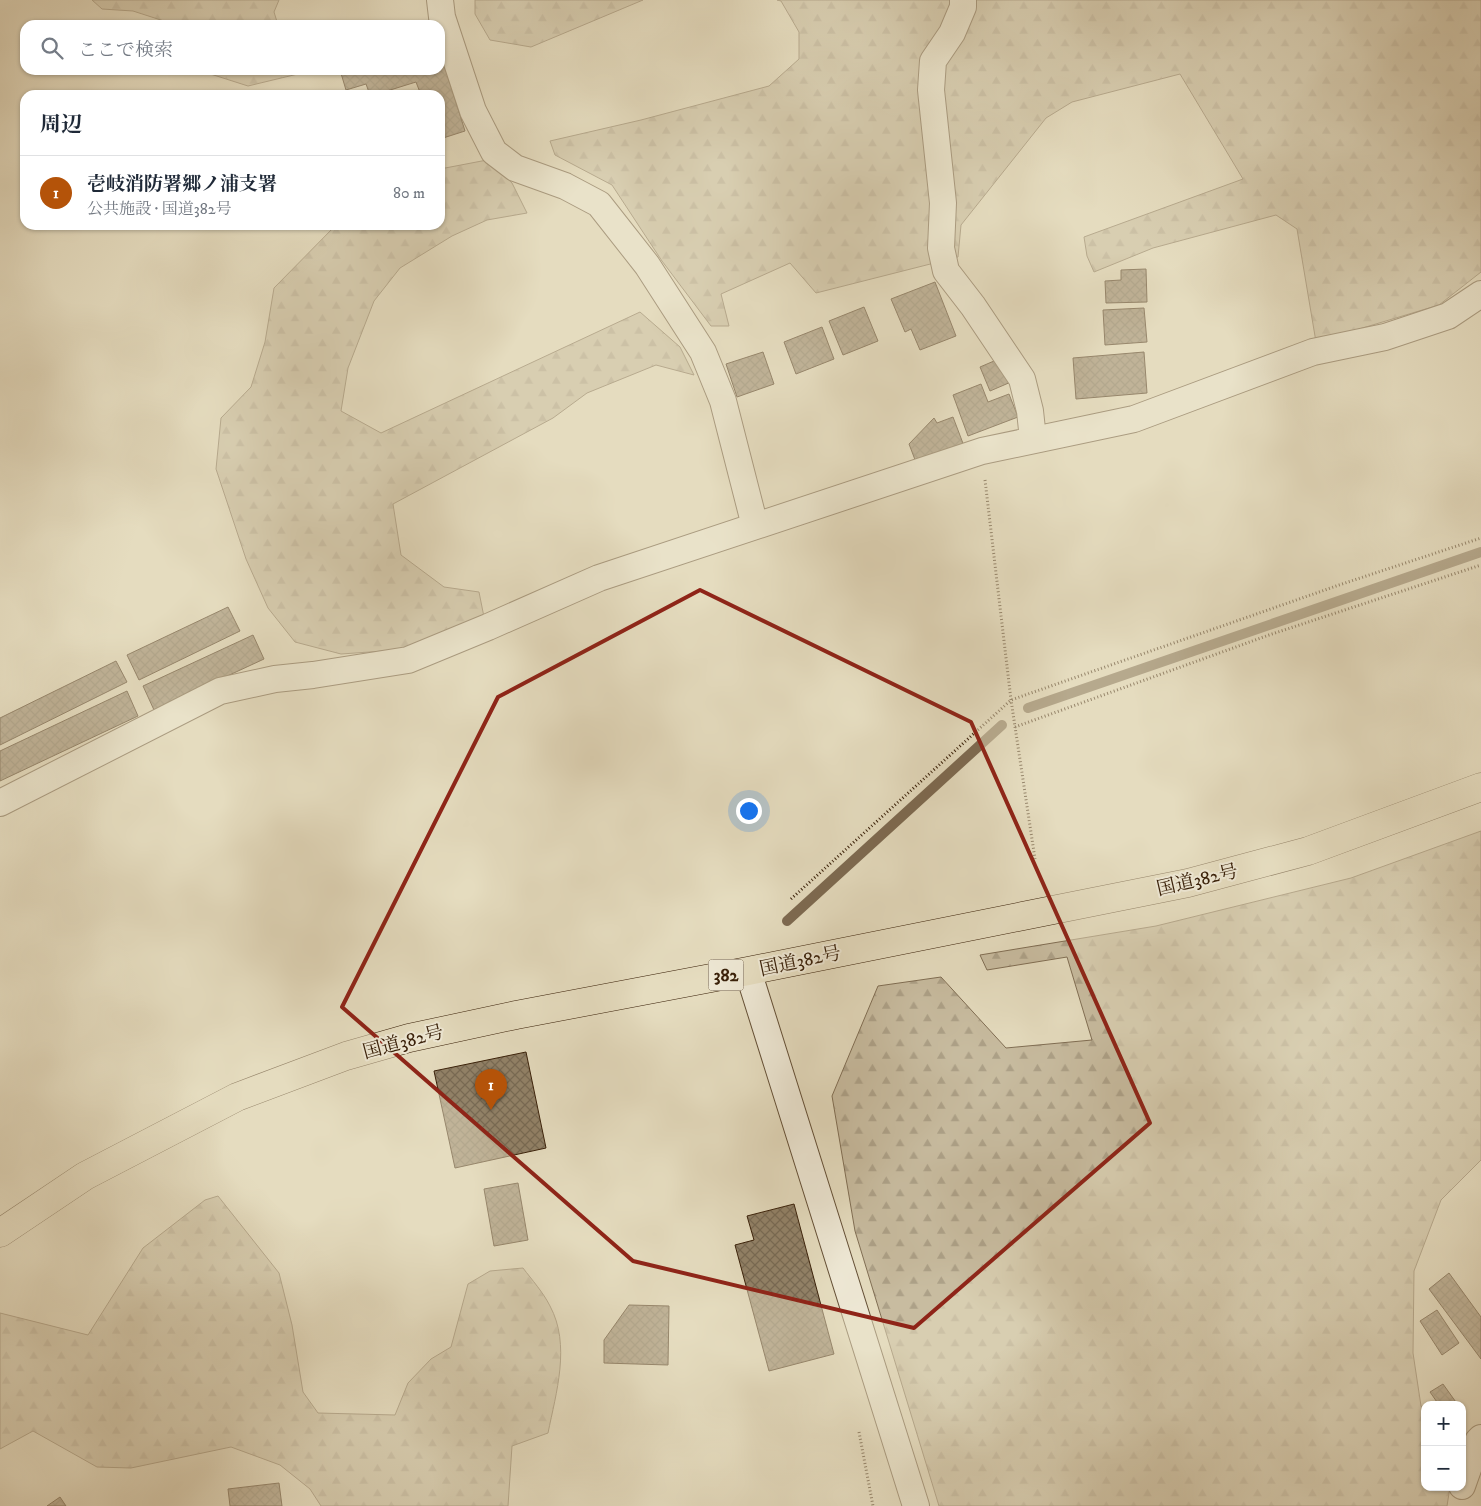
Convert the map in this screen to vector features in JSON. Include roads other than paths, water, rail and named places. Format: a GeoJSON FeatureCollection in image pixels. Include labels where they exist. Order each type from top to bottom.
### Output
{"type":"FeatureCollection","features":[{"type":"Feature","properties":{"kind":"highway","name":"国道382号"},"geometry":{"type":"LineString","coordinates":[[0,1233],[85,1176],[237,1097],[346,1056],[409,1038],[516,1014],[1188,883],[1308,851],[1481,787]]}},
{"type":"Feature","properties":{"kind":"street"},"geometry":{"type":"LineString","coordinates":[[440,0],[443,20]]}},
{"type":"Feature","properties":{"kind":"street"},"geometry":{"type":"LineString","coordinates":[[963,0],[963,7],[952,33],[933,61],[931,90],[943,203],[941,248],[946,271],[973,306],[1022,379],[1030,410],[1033,439]]}},
{"type":"Feature","properties":{"kind":"street"},"geometry":{"type":"LineString","coordinates":[[445,25],[473,111],[494,152],[515,168],[565,186],[599,204],[647,265],[703,352],[723,401],[754,526]]}},
{"type":"Feature","properties":{"kind":"street"},"geometry":{"type":"LineString","coordinates":[[0,803],[220,691],[275,679],[314,675],[408,660],[599,578],[982,451],[1134,419],[1313,352],[1385,337],[1448,316],[1481,294]]}},
{"type":"Feature","properties":{"kind":"street"},"geometry":{"type":"LineString","coordinates":[[748,970],[916,1506]]}},
{"type":"Feature","properties":{"kind":"street"},"geometry":{"type":"LineString","coordinates":[[1466,1476],[1478,1441],[1481,1438]]}},
{"type":"Feature","properties":{"kind":"street"},"geometry":{"type":"LineString","coordinates":[[1456,1506],[1461,1491]]}},
{"type":"Feature","properties":{"kind":"waterway"},"geometry":{"type":"LineString","coordinates":[[1028,708],[1481,552]]}},
{"type":"Feature","properties":{"kind":"waterway"},"geometry":{"type":"LineString","coordinates":[[787,921],[1002,725]]}},
{"type":"Feature","properties":{"kind":"place","name":"壱岐消防署郷ノ浦支署"},"geometry":{"type":"Point","coordinates":[491,1110]}}]}
